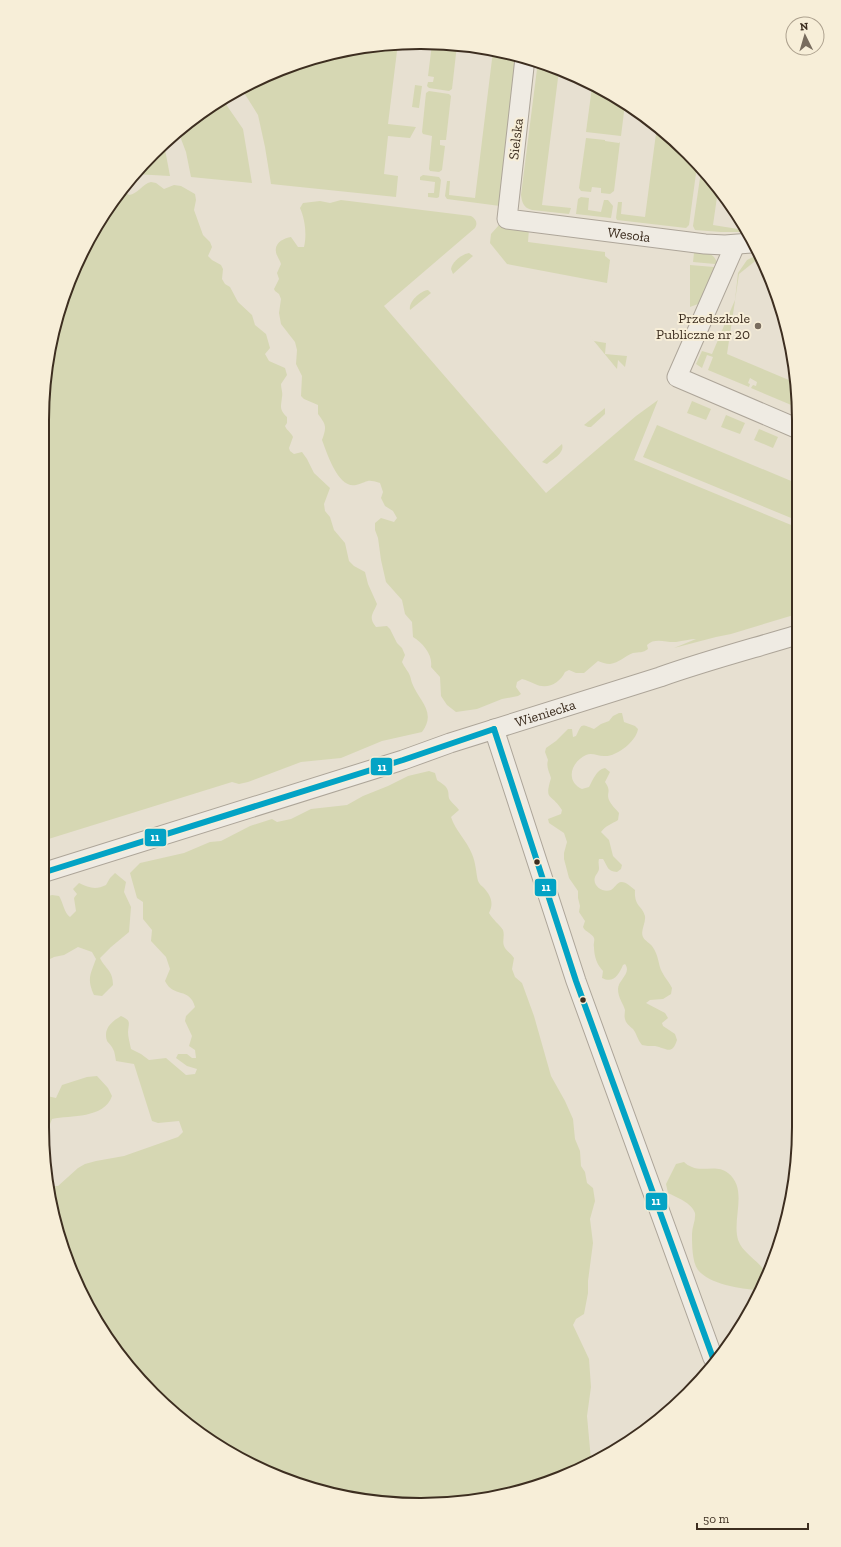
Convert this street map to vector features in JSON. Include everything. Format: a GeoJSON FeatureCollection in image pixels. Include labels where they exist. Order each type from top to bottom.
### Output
{"type":"FeatureCollection","features":[{"type":"Feature","properties":{"kind":"street","name":"Sielska"},"geometry":{"type":"LineString","coordinates":[[507,219],[524,64]]}},
{"type":"Feature","properties":{"kind":"street","name":"Wesoła"},"geometry":{"type":"LineString","coordinates":[[507,219],[704,244],[743,244]]}},
{"type":"Feature","properties":{"kind":"street"},"geometry":{"type":"LineString","coordinates":[[743,244],[677,377],[792,426]]}},
{"type":"Feature","properties":{"kind":"street","name":"Wieniecka"},"geometry":{"type":"LineString","coordinates":[[49,871],[403,760],[693,665],[792,637]]}},
{"type":"Feature","properties":{"kind":"street"},"geometry":{"type":"LineString","coordinates":[[494,729],[576,981],[712,1356]]}},
{"type":"Feature","properties":{"kind":"green space"},"geometry":{"type":"Polygon","coordinates":[[[431,49],[456,51],[452,89],[449,91],[429,88],[427,86],[428,82],[433,82],[434,77],[428,76],[431,49]]]}},
{"type":"Feature","properties":{"kind":"green space"},"geometry":{"type":"Polygon","coordinates":[[[397,50],[388,124],[416,127],[410,138],[388,136],[384,174],[398,176],[396,197],[271,184],[258,115],[245,94],[256,87],[278,77],[324,62],[372,52],[397,50]]]}},
{"type":"Feature","properties":{"kind":"green space"},"geometry":{"type":"Polygon","coordinates":[[[492,56],[518,62],[500,206],[447,199],[445,196],[447,181],[450,181],[449,195],[475,198],[492,56]]]}},
{"type":"Feature","properties":{"kind":"green space"},"geometry":{"type":"Polygon","coordinates":[[[537,68],[558,75],[542,205],[571,208],[569,214],[532,210],[524,205],[521,195],[537,68]]]}},
{"type":"Feature","properties":{"kind":"green space"},"geometry":{"type":"Polygon","coordinates":[[[415,85],[422,86],[419,108],[412,107],[415,85]]]}},
{"type":"Feature","properties":{"kind":"green space"},"geometry":{"type":"Polygon","coordinates":[[[429,91],[449,94],[451,96],[446,140],[440,140],[440,145],[445,146],[442,170],[439,172],[430,171],[429,169],[432,136],[423,134],[422,132],[426,93],[429,91]]]}},
{"type":"Feature","properties":{"kind":"green space"},"geometry":{"type":"Polygon","coordinates":[[[592,91],[624,110],[621,136],[586,132],[592,91]]]}},
{"type":"Feature","properties":{"kind":"green space"},"geometry":{"type":"Polygon","coordinates":[[[226,105],[243,129],[252,183],[191,177],[186,152],[180,137],[194,126],[226,105]]]}},
{"type":"Feature","properties":{"kind":"green space"},"geometry":{"type":"Polygon","coordinates":[[[656,134],[696,172],[689,225],[686,228],[617,220],[618,202],[622,202],[621,214],[645,217],[656,134]]]}},
{"type":"Feature","properties":{"kind":"green space"},"geometry":{"type":"Polygon","coordinates":[[[586,138],[620,142],[614,191],[610,194],[601,193],[601,188],[592,187],[591,192],[581,191],[579,188],[586,138]]]}},
{"type":"Feature","properties":{"kind":"green space"},"geometry":{"type":"Polygon","coordinates":[[[165,151],[170,176],[142,174],[165,151]]]}},
{"type":"Feature","properties":{"kind":"green space"},"geometry":{"type":"Polygon","coordinates":[[[423,175],[439,177],[441,180],[439,197],[428,197],[428,193],[434,193],[435,182],[420,180],[420,177],[423,175]]]}},
{"type":"Feature","properties":{"kind":"green space"},"geometry":{"type":"Polygon","coordinates":[[[700,176],[717,197],[713,225],[738,229],[740,232],[695,230],[693,226],[700,176]]]}},
{"type":"Feature","properties":{"kind":"green space"},"geometry":{"type":"Polygon","coordinates":[[[148,183],[156,183],[164,189],[174,185],[181,186],[195,194],[196,200],[194,210],[203,235],[210,242],[212,247],[208,256],[221,265],[223,269],[222,279],[225,284],[230,287],[238,302],[252,315],[255,325],[266,334],[270,348],[265,354],[269,361],[285,368],[287,375],[281,384],[281,408],[287,417],[287,423],[285,426],[293,437],[289,448],[290,451],[294,454],[302,452],[314,473],[330,488],[324,504],[325,511],[330,517],[334,530],[345,543],[349,561],[354,566],[365,572],[368,584],[377,604],[372,616],[372,621],[376,627],[387,626],[397,643],[402,648],[405,655],[402,662],[425,707],[428,718],[422,732],[382,741],[341,758],[301,762],[248,782],[239,784],[232,782],[49,839],[49,420],[52,372],[62,324],[77,278],[87,256],[112,214],[127,193],[129,195],[132,194],[148,183]]]}},
{"type":"Feature","properties":{"kind":"green space"},"geometry":{"type":"Polygon","coordinates":[[[581,197],[589,198],[588,210],[601,212],[604,200],[608,200],[613,206],[611,218],[576,214],[578,199],[581,197]]]}},
{"type":"Feature","properties":{"kind":"green space"},"geometry":{"type":"Polygon","coordinates":[[[341,200],[471,216],[476,223],[475,228],[384,306],[546,493],[636,416],[658,400],[634,460],[792,525],[792,616],[731,634],[674,648],[696,639],[676,642],[654,641],[647,645],[648,649],[633,653],[619,661],[607,664],[598,661],[584,673],[576,673],[569,670],[565,672],[560,679],[548,686],[540,686],[522,679],[517,682],[516,687],[521,694],[518,696],[502,699],[477,709],[456,712],[447,705],[441,696],[440,677],[431,667],[429,654],[424,646],[413,637],[412,622],[405,614],[402,600],[386,582],[378,538],[375,530],[375,523],[381,518],[394,522],[397,518],[393,511],[385,506],[381,498],[383,492],[380,483],[367,481],[356,485],[350,485],[339,476],[334,469],[322,440],[325,432],[325,426],[318,414],[318,405],[304,399],[301,396],[302,376],[296,364],[297,350],[295,342],[281,324],[279,313],[281,299],[279,294],[274,289],[279,279],[277,273],[281,264],[276,253],[277,246],[285,238],[291,237],[298,247],[304,247],[305,227],[300,208],[303,203],[320,201],[330,203],[341,200]]]}},
{"type":"Feature","properties":{"kind":"green space"},"geometry":{"type":"Polygon","coordinates":[[[499,225],[529,229],[528,242],[605,252],[605,256],[610,260],[607,283],[507,264],[490,243],[491,234],[499,225]]]}},
{"type":"Feature","properties":{"kind":"green space"},"geometry":{"type":"Polygon","coordinates":[[[696,252],[711,255],[716,259],[717,263],[693,262],[694,253],[696,252]]]}},
{"type":"Feature","properties":{"kind":"green space"},"geometry":{"type":"Polygon","coordinates":[[[469,253],[473,256],[453,274],[451,269],[455,261],[469,253]]]}},
{"type":"Feature","properties":{"kind":"green space"},"geometry":{"type":"Polygon","coordinates":[[[754,256],[756,260],[739,274],[727,354],[790,380],[791,405],[751,388],[753,385],[756,386],[757,382],[750,378],[748,383],[750,384],[749,387],[708,370],[713,357],[707,355],[702,368],[696,364],[702,351],[712,354],[735,300],[738,273],[747,260],[754,256]]]}},
{"type":"Feature","properties":{"kind":"green space"},"geometry":{"type":"Polygon","coordinates":[[[690,265],[714,267],[715,269],[698,304],[690,307],[690,265]]]}},
{"type":"Feature","properties":{"kind":"green space"},"geometry":{"type":"Polygon","coordinates":[[[428,290],[431,293],[410,310],[411,304],[415,297],[428,290]]]}},
{"type":"Feature","properties":{"kind":"green space"},"geometry":{"type":"Polygon","coordinates":[[[589,335],[594,341],[606,343],[605,354],[627,356],[625,367],[618,360],[617,369],[589,335]]]}},
{"type":"Feature","properties":{"kind":"green space"},"geometry":{"type":"Polygon","coordinates":[[[692,401],[711,409],[706,420],[687,413],[692,401]]]}},
{"type":"Feature","properties":{"kind":"green space"},"geometry":{"type":"Polygon","coordinates":[[[605,408],[605,414],[591,427],[584,425],[605,408]]]}},
{"type":"Feature","properties":{"kind":"green space"},"geometry":{"type":"Polygon","coordinates":[[[726,415],[745,423],[740,434],[721,427],[726,415]]]}},
{"type":"Feature","properties":{"kind":"green space"},"geometry":{"type":"Polygon","coordinates":[[[657,425],[792,481],[792,518],[643,457],[657,425]]]}},
{"type":"Feature","properties":{"kind":"green space"},"geometry":{"type":"Polygon","coordinates":[[[759,429],[778,437],[773,448],[754,440],[759,429]]]}},
{"type":"Feature","properties":{"kind":"green space"},"geometry":{"type":"Polygon","coordinates":[[[562,444],[562,450],[558,456],[547,464],[542,462],[562,444]]]}},
{"type":"Feature","properties":{"kind":"green space"},"geometry":{"type":"Polygon","coordinates":[[[622,713],[624,722],[635,726],[638,729],[634,739],[625,748],[609,756],[590,754],[581,758],[574,767],[572,777],[577,786],[582,789],[589,787],[595,776],[602,769],[605,768],[610,772],[605,782],[609,790],[609,800],[619,813],[618,820],[607,826],[601,832],[609,840],[613,856],[622,865],[621,869],[617,872],[611,871],[603,859],[599,859],[599,869],[594,880],[597,886],[602,890],[611,890],[617,884],[623,882],[635,890],[637,903],[644,912],[645,916],[642,935],[654,949],[663,974],[672,988],[671,994],[663,999],[650,1000],[646,1003],[665,1013],[668,1018],[662,1023],[663,1026],[675,1034],[677,1040],[673,1048],[668,1050],[655,1046],[642,1045],[633,1029],[626,1022],[625,1010],[618,992],[620,983],[627,970],[625,964],[618,975],[613,979],[606,980],[602,978],[603,971],[596,960],[594,938],[583,927],[585,921],[579,912],[580,906],[578,891],[569,878],[564,859],[567,842],[564,833],[549,823],[548,819],[561,814],[562,810],[550,796],[548,791],[551,778],[545,752],[546,748],[556,741],[568,729],[572,729],[573,737],[576,736],[582,726],[584,725],[594,729],[609,721],[613,716],[622,713]]]}},
{"type":"Feature","properties":{"kind":"green space"},"geometry":{"type":"Polygon","coordinates":[[[429,771],[435,773],[437,780],[444,785],[448,791],[449,799],[459,810],[451,817],[472,854],[478,882],[490,897],[491,906],[489,913],[503,930],[504,946],[514,958],[512,969],[515,977],[522,983],[534,1016],[551,1076],[573,1119],[575,1139],[580,1151],[581,1166],[585,1172],[587,1183],[593,1188],[595,1201],[590,1219],[593,1243],[588,1293],[584,1314],[576,1319],[573,1325],[589,1359],[591,1387],[587,1416],[591,1457],[563,1470],[493,1491],[469,1495],[420,1498],[372,1495],[348,1491],[278,1470],[256,1460],[214,1435],[176,1406],[141,1371],[126,1353],[112,1333],[87,1291],[69,1246],[54,1186],[58,1186],[78,1168],[85,1164],[124,1156],[178,1137],[183,1132],[179,1121],[158,1123],[152,1121],[134,1064],[116,1061],[114,1050],[107,1041],[106,1037],[109,1026],[121,1016],[129,1022],[128,1034],[131,1049],[149,1060],[166,1058],[186,1075],[195,1074],[197,1069],[187,1066],[176,1058],[178,1054],[187,1054],[192,1058],[196,1058],[195,1050],[189,1046],[192,1036],[185,1021],[186,1016],[195,1007],[193,1001],[185,994],[172,989],[165,981],[170,969],[166,957],[151,941],[152,930],[143,919],[143,902],[137,898],[130,873],[140,863],[184,853],[210,842],[221,841],[250,826],[272,819],[277,822],[291,819],[311,809],[347,805],[363,796],[408,776],[429,771]]]}},
{"type":"Feature","properties":{"kind":"green space"},"geometry":{"type":"Polygon","coordinates":[[[115,873],[126,882],[124,892],[131,907],[129,932],[100,958],[113,980],[113,985],[102,996],[94,995],[90,981],[92,969],[96,959],[92,952],[78,947],[64,955],[49,960],[49,896],[59,896],[66,913],[70,917],[76,911],[74,898],[77,894],[73,889],[79,883],[92,888],[99,888],[106,885],[115,873]]]}},
{"type":"Feature","properties":{"kind":"green space"},"geometry":{"type":"Polygon","coordinates":[[[97,1076],[108,1088],[112,1096],[102,1109],[95,1112],[86,1115],[52,1119],[49,1127],[49,1096],[56,1098],[62,1085],[87,1077],[97,1076]]]}},
{"type":"Feature","properties":{"kind":"green space"},"geometry":{"type":"Polygon","coordinates":[[[684,1162],[690,1166],[701,1169],[715,1168],[724,1170],[734,1179],[738,1194],[738,1241],[745,1251],[764,1269],[755,1290],[734,1287],[717,1282],[703,1275],[696,1267],[692,1248],[692,1231],[695,1213],[691,1206],[687,1203],[668,1193],[666,1184],[676,1164],[684,1162]]]}},
{"type":"Feature","properties":{"kind":"transit line","name":"11"},"geometry":{"type":"LineString","coordinates":[[494,729],[576,981],[712,1356]]}},
{"type":"Feature","properties":{"kind":"transit line","name":"11"},"geometry":{"type":"LineString","coordinates":[[49,871],[403,760],[494,729]]}},
{"type":"Feature","properties":{"kind":"place","name":"Przedszkole Publiczne nr 20"},"geometry":{"type":"Point","coordinates":[758,326]}}]}
